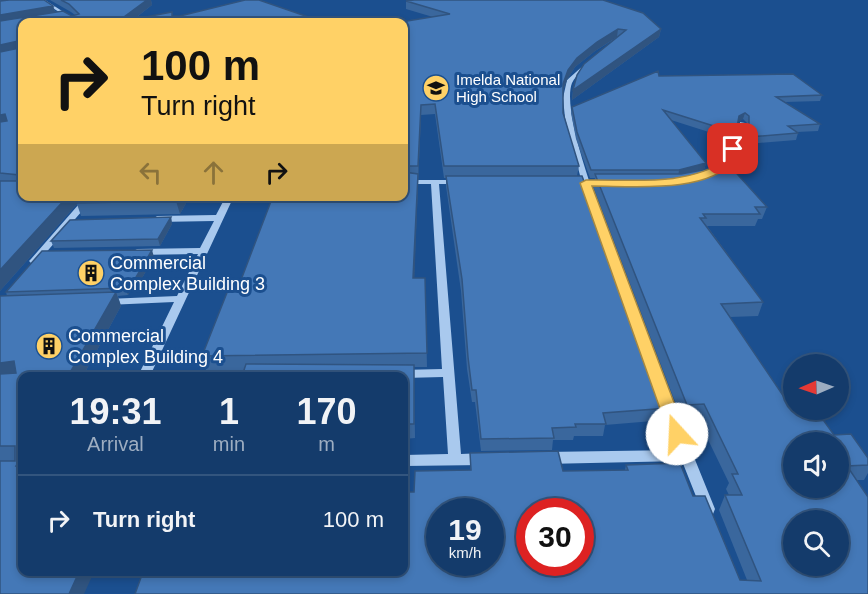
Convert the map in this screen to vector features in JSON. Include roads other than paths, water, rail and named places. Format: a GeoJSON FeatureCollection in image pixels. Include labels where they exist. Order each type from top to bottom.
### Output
{"type":"FeatureCollection","features":[{"type":"Feature","properties":{"kind":"street"},"geometry":{"type":"LineString","coordinates":[[31,2],[42,0],[72,18]]}},
{"type":"Feature","properties":{"kind":"street"},"geometry":{"type":"LineString","coordinates":[[56,17],[68,15]]}},
{"type":"Feature","properties":{"kind":"street"},"geometry":{"type":"LineString","coordinates":[[602,53],[584,65],[570,80],[566,98],[568,118],[586,183],[637,325]]}},
{"type":"Feature","properties":{"kind":"street"},"geometry":{"type":"LineString","coordinates":[[705,175],[730,161],[733,149],[743,138],[742,123]]}},
{"type":"Feature","properties":{"kind":"street"},"geometry":{"type":"LineString","coordinates":[[408,182],[470,182]]}},
{"type":"Feature","properties":{"kind":"street"},"geometry":{"type":"LineString","coordinates":[[435,182],[455,460]]}},
{"type":"Feature","properties":{"kind":"street"},"geometry":{"type":"LineString","coordinates":[[27,269],[87,201]]}},
{"type":"Feature","properties":{"kind":"street"},"geometry":{"type":"LineString","coordinates":[[146,372],[228,201]]}},
{"type":"Feature","properties":{"kind":"street"},"geometry":{"type":"LineString","coordinates":[[151,219],[220,218]]}},
{"type":"Feature","properties":{"kind":"street"},"geometry":{"type":"LineString","coordinates":[[70,221],[81,220]]}},
{"type":"Feature","properties":{"kind":"street"},"geometry":{"type":"LineString","coordinates":[[123,252],[205,251]]}},
{"type":"Feature","properties":{"kind":"street"},"geometry":{"type":"LineString","coordinates":[[41,253],[53,253]]}},
{"type":"Feature","properties":{"kind":"street"},"geometry":{"type":"LineString","coordinates":[[91,302],[181,299]]}},
{"type":"Feature","properties":{"kind":"street"},"geometry":{"type":"LineString","coordinates":[[408,374],[447,373]]}},
{"type":"Feature","properties":{"kind":"street"},"geometry":{"type":"LineString","coordinates":[[661,390],[712,519]]}},
{"type":"Feature","properties":{"kind":"street"},"geometry":{"type":"LineString","coordinates":[[536,458],[685,455]]}},
{"type":"Feature","properties":{"kind":"street"},"geometry":{"type":"LineString","coordinates":[[408,460],[501,459]]}},
{"type":"Feature","properties":{"kind":"place","name":"Imelda National High School"},"geometry":{"type":"Point","coordinates":[436,88]}},
{"type":"Feature","properties":{"kind":"place","name":"Commercial Complex Building 3"},"geometry":{"type":"Point","coordinates":[91,273]}},
{"type":"Feature","properties":{"kind":"place","name":"Commercial Complex Building 4"},"geometry":{"type":"Point","coordinates":[49,346]}}]}
